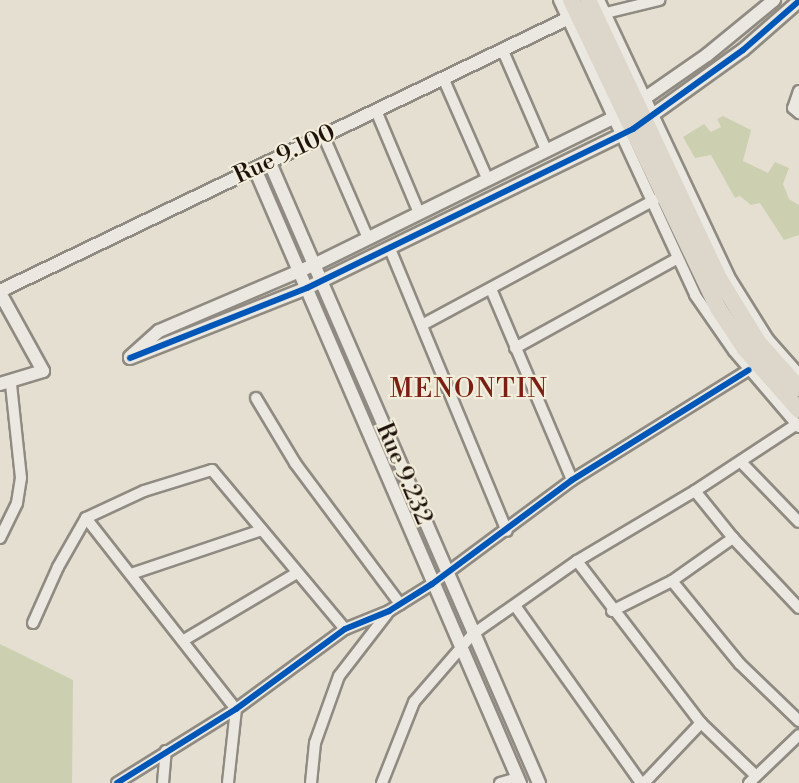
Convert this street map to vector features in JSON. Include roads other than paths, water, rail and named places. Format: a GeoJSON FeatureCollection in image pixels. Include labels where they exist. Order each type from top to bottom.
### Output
{"type":"FeatureCollection","features":[{"type":"Feature","properties":{"kind":"highway"},"geometry":{"type":"LineString","coordinates":[[571,0],[631,107]]}},
{"type":"Feature","properties":{"kind":"highway"},"geometry":{"type":"LineString","coordinates":[[588,0],[631,107],[718,308],[745,349],[798,420]]}},
{"type":"Feature","properties":{"kind":"highway"},"geometry":{"type":"LineString","coordinates":[[639,124],[732,302],[758,342],[799,388]]}},
{"type":"Feature","properties":{"kind":"street"},"geometry":{"type":"LineString","coordinates":[[559,0],[631,107],[768,339],[799,374]]}},
{"type":"Feature","properties":{"kind":"street"},"geometry":{"type":"LineString","coordinates":[[599,0],[606,12],[631,107]]}},
{"type":"Feature","properties":{"kind":"street"},"geometry":{"type":"LineString","coordinates":[[606,12],[659,0]]}},
{"type":"Feature","properties":{"kind":"street"},"geometry":{"type":"LineString","coordinates":[[772,1],[707,55],[631,107],[314,265],[159,331],[130,358],[307,288],[639,124],[797,6]]}},
{"type":"Feature","properties":{"kind":"street","name":"Rue 9.100"},"geometry":{"type":"LineString","coordinates":[[0,292],[377,113],[569,18]]}},
{"type":"Feature","properties":{"kind":"street"},"geometry":{"type":"LineString","coordinates":[[503,51],[546,150]]}},
{"type":"Feature","properties":{"kind":"street"},"geometry":{"type":"LineString","coordinates":[[444,80],[487,178]]}},
{"type":"Feature","properties":{"kind":"street"},"geometry":{"type":"LineString","coordinates":[[799,91],[793,108],[799,113]]}},
{"type":"Feature","properties":{"kind":"street"},"geometry":{"type":"LineString","coordinates":[[377,113],[419,213]]}},
{"type":"Feature","properties":{"kind":"street"},"geometry":{"type":"LineString","coordinates":[[382,783],[414,702],[460,645],[577,561],[741,462],[798,420],[749,370],[695,295],[654,200],[639,124]]}},
{"type":"Feature","properties":{"kind":"street"},"geometry":{"type":"LineString","coordinates":[[324,137],[368,238]]}},
{"type":"Feature","properties":{"kind":"street","name":"Rue 9.232"},"geometry":{"type":"LineString","coordinates":[[270,163],[446,574],[539,783]]}},
{"type":"Feature","properties":{"kind":"street","name":"Rue 9.232"},"geometry":{"type":"LineString","coordinates":[[255,170],[432,584],[519,780]]}},
{"type":"Feature","properties":{"kind":"street"},"geometry":{"type":"LineString","coordinates":[[422,326],[654,200]]}},
{"type":"Feature","properties":{"kind":"street"},"geometry":{"type":"LineString","coordinates":[[390,249],[507,531]]}},
{"type":"Feature","properties":{"kind":"street"},"geometry":{"type":"LineString","coordinates":[[515,348],[678,258]]}},
{"type":"Feature","properties":{"kind":"street"},"geometry":{"type":"LineString","coordinates":[[491,289],[572,480]]}},
{"type":"Feature","properties":{"kind":"street"},"geometry":{"type":"LineString","coordinates":[[0,292],[43,371],[5,384],[21,478],[17,503],[0,538]]}},
{"type":"Feature","properties":{"kind":"street"},"geometry":{"type":"LineString","coordinates":[[215,307],[222,323]]}},
{"type":"Feature","properties":{"kind":"street"},"geometry":{"type":"LineString","coordinates":[[117,783],[236,709],[345,628],[389,611],[432,584],[507,531],[572,480],[749,370]]}},
{"type":"Feature","properties":{"kind":"street"},"geometry":{"type":"LineString","coordinates":[[256,398],[295,463],[400,604]]}},
{"type":"Feature","properties":{"kind":"street"},"geometry":{"type":"LineString","coordinates":[[741,462],[799,522]]}},
{"type":"Feature","properties":{"kind":"street"},"geometry":{"type":"LineString","coordinates":[[33,623],[58,567],[86,518],[144,491],[212,470],[345,628]]}},
{"type":"Feature","properties":{"kind":"street"},"geometry":{"type":"LineString","coordinates":[[695,491],[733,538],[799,608]]}},
{"type":"Feature","properties":{"kind":"street"},"geometry":{"type":"LineString","coordinates":[[86,518],[236,709],[228,783]]}},
{"type":"Feature","properties":{"kind":"street"},"geometry":{"type":"LineString","coordinates":[[130,574],[262,530]]}},
{"type":"Feature","properties":{"kind":"street"},"geometry":{"type":"LineString","coordinates":[[612,611],[672,581],[733,538]]}},
{"type":"Feature","properties":{"kind":"street"},"geometry":{"type":"LineString","coordinates":[[577,561],[612,611],[701,723],[753,779],[799,735]]}},
{"type":"Feature","properties":{"kind":"street"},"geometry":{"type":"LineString","coordinates":[[184,640],[297,573]]}},
{"type":"Feature","properties":{"kind":"street"},"geometry":{"type":"LineString","coordinates":[[672,581],[740,664],[799,722]]}},
{"type":"Feature","properties":{"kind":"street"},"geometry":{"type":"LineString","coordinates":[[516,607],[643,783],[701,723]]}},
{"type":"Feature","properties":{"kind":"street"},"geometry":{"type":"LineString","coordinates":[[311,783],[318,734],[339,676],[389,611]]}},
{"type":"Feature","properties":{"kind":"street"},"geometry":{"type":"LineString","coordinates":[[163,783],[166,751]]}},
{"type":"Feature","properties":{"kind":"street"},"geometry":{"type":"LineString","coordinates":[[500,783],[519,780]]}},
{"type":"Feature","properties":{"kind":"district","name":"MENONTIN"},"geometry":{"type":"Point","coordinates":[469,390]}}]}
